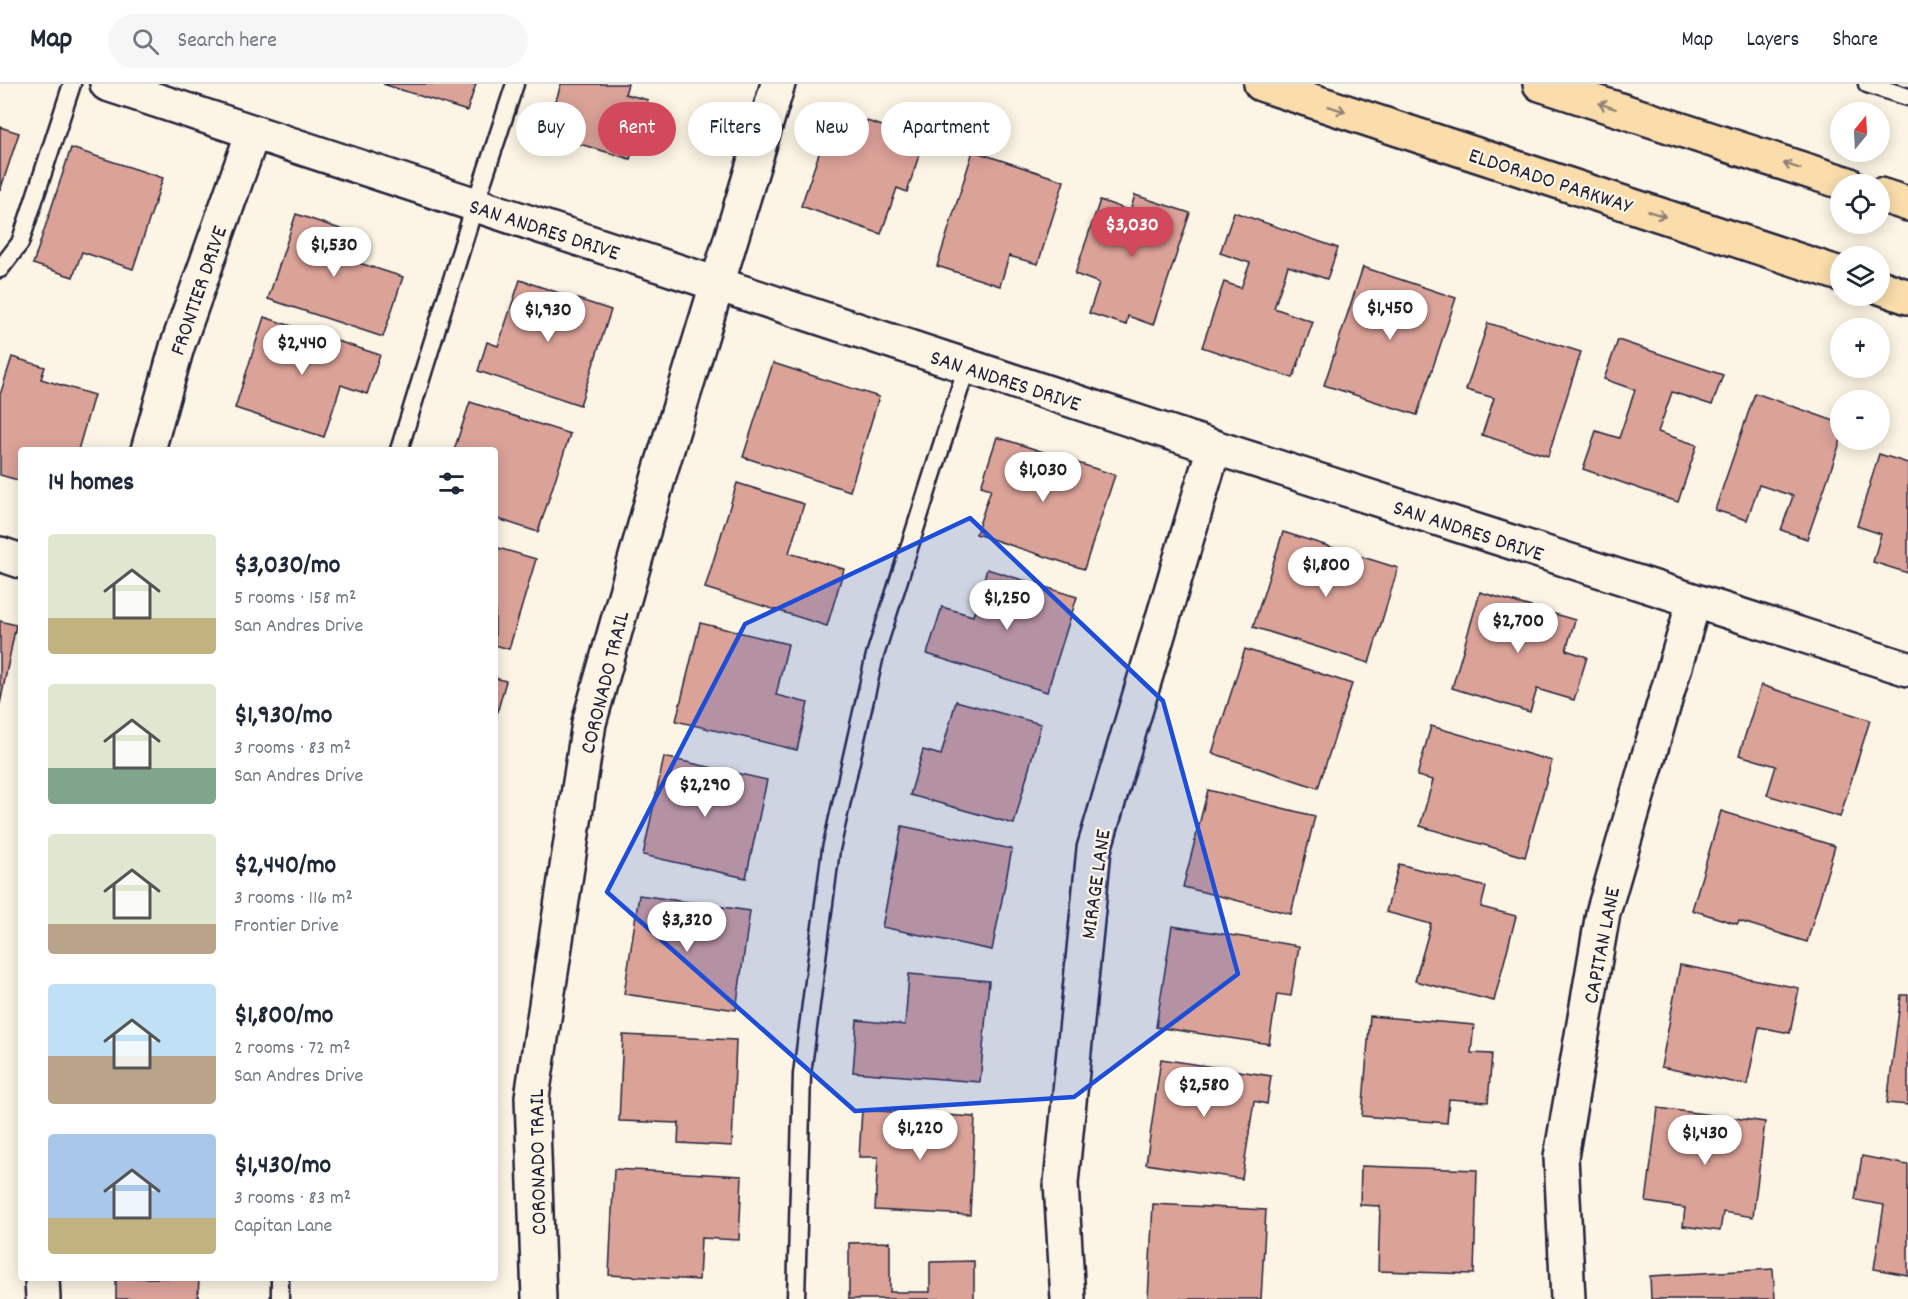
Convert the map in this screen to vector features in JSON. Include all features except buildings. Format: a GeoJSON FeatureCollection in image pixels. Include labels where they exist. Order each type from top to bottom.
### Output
{"type":"FeatureCollection","features":[{"type":"Feature","properties":{"kind":"main road","name":"ELDORADO PARKWAY"},"geometry":{"type":"LineString","coordinates":[[1261,84],[1830,271]]}},
{"type":"Feature","properties":{"kind":"main road"},"geometry":{"type":"LineString","coordinates":[[1540,84],[1830,178]]}},
{"type":"Feature","properties":{"kind":"main road"},"geometry":{"type":"LineString","coordinates":[[1890,198],[1908,204]]}},
{"type":"Feature","properties":{"kind":"main road"},"geometry":{"type":"LineString","coordinates":[[1890,291],[1908,297]]}},
{"type":"Feature","properties":{"kind":"street","name":"SAN ANDRES DRIVE"},"geometry":{"type":"LineString","coordinates":[[107,84],[1214,447],[1908,669]]}},
{"type":"Feature","properties":{"kind":"street","name":"CORONADO TRAIL"},"geometry":{"type":"LineString","coordinates":[[539,1299],[532,1097],[589,723],[657,483],[778,84]]}},
{"type":"Feature","properties":{"kind":"street","name":"FRONTIER DRIVE"},"geometry":{"type":"LineString","coordinates":[[149,447],[177,347],[253,132]]}},
{"type":"Feature","properties":{"kind":"street","name":"MIRAGE LANE"},"geometry":{"type":"LineString","coordinates":[[1068,1299],[1061,1183],[1094,849],[1214,447]]}},
{"type":"Feature","properties":{"kind":"street"},"geometry":{"type":"LineString","coordinates":[[0,554],[18,560]]}},
{"type":"Feature","properties":{"kind":"street","name":"CAPITAN LANE"},"geometry":{"type":"LineString","coordinates":[[1568,1299],[1561,1157],[1603,913],[1694,601]]}},
{"type":"Feature","properties":{"kind":"street"},"geometry":{"type":"LineString","coordinates":[[42,1281],[43,1299]]}},
{"type":"Feature","properties":{"kind":"lane"},"geometry":{"type":"LineString","coordinates":[[0,269],[20,243],[72,84]]}},
{"type":"Feature","properties":{"kind":"lane"},"geometry":{"type":"LineString","coordinates":[[400,447],[515,84]]}},
{"type":"Feature","properties":{"kind":"lane"},"geometry":{"type":"LineString","coordinates":[[1868,84],[1908,97]]}},
{"type":"Feature","properties":{"kind":"lane"},"geometry":{"type":"LineString","coordinates":[[796,1299],[802,1074],[831,849],[875,655],[967,366]]}},
{"type":"Feature","properties":{"kind":"lane"},"geometry":{"type":"LineString","coordinates":[[280,1281],[280,1299]]}},
{"type":"Feature","properties":{"kind":"highlighted area"},"geometry":{"type":"Polygon","coordinates":[[[970,518],[1163,701],[1238,974],[1074,1097],[855,1111],[607,892],[745,624],[970,518]]]}}]}
